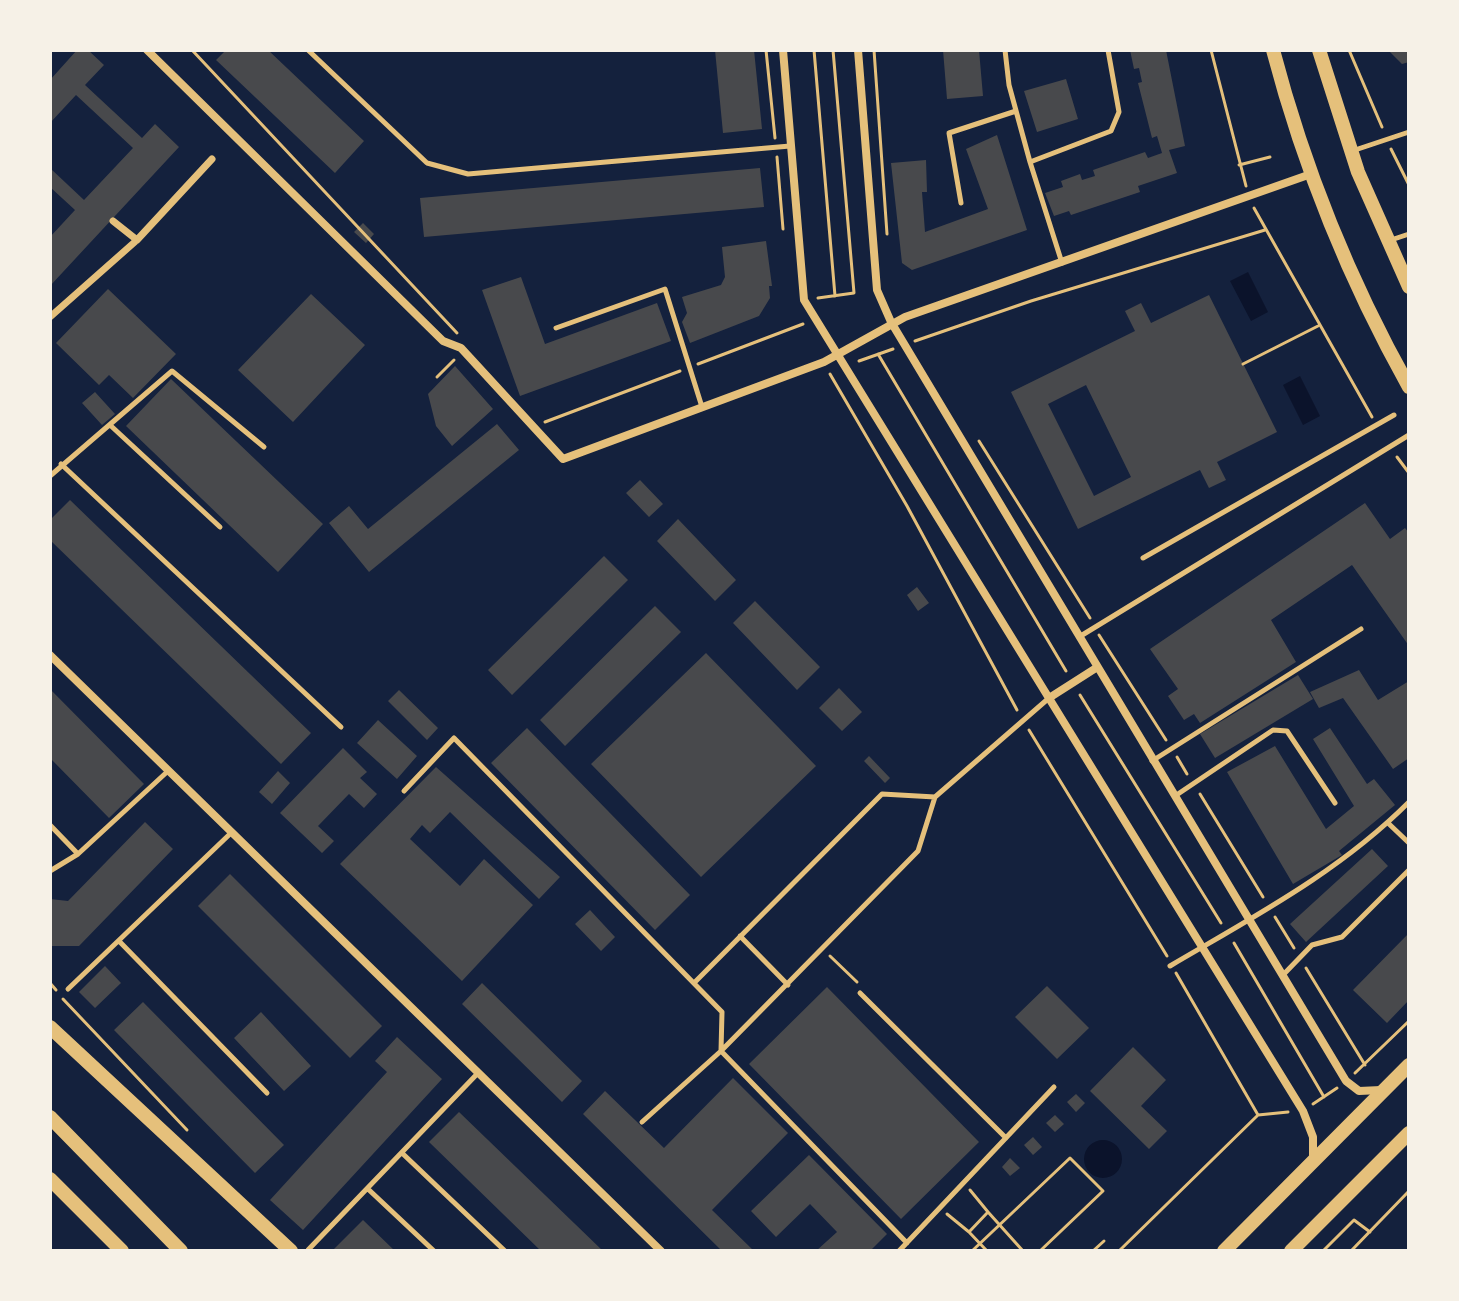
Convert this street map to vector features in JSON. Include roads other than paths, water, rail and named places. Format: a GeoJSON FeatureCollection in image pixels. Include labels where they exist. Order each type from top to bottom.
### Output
{"type":"FeatureCollection","features":[{"type":"Feature","properties":{"kind":"main road"},"geometry":{"type":"LineString","coordinates":[[1273,50],[1311,174],[1351,274],[1409,387]]}},
{"type":"Feature","properties":{"kind":"main road"},"geometry":{"type":"LineString","coordinates":[[1319,50],[1351,151],[1387,242],[1409,287]]}},
{"type":"Feature","properties":{"kind":"main road"},"geometry":{"type":"LineString","coordinates":[[50,1027],[291,1251]]}},
{"type":"Feature","properties":{"kind":"main road"},"geometry":{"type":"LineString","coordinates":[[1226,1249],[1409,1065]]}},
{"type":"Feature","properties":{"kind":"main road"},"geometry":{"type":"LineString","coordinates":[[50,1117],[181,1251]]}},
{"type":"Feature","properties":{"kind":"main road"},"geometry":{"type":"LineString","coordinates":[[1291,1251],[1409,1133]]}},
{"type":"Feature","properties":{"kind":"main road"},"geometry":{"type":"LineString","coordinates":[[50,1179],[122,1251]]}},
{"type":"Feature","properties":{"kind":"street"},"geometry":{"type":"LineString","coordinates":[[147,50],[443,341],[461,348],[563,459],[839,355],[891,322],[1311,174]]}},
{"type":"Feature","properties":{"kind":"street"},"geometry":{"type":"LineString","coordinates":[[783,50],[804,300],[1303,1111],[1313,1137],[1313,1162]]}},
{"type":"Feature","properties":{"kind":"street"},"geometry":{"type":"LineString","coordinates":[[858,50],[877,290],[891,322],[1346,1081],[1359,1091],[1385,1089]]}},
{"type":"Feature","properties":{"kind":"street"},"geometry":{"type":"LineString","coordinates":[[50,317],[137,240],[212,159]]}},
{"type":"Feature","properties":{"kind":"street"},"geometry":{"type":"LineString","coordinates":[[113,221],[137,240]]}},
{"type":"Feature","properties":{"kind":"street"},"geometry":{"type":"LineString","coordinates":[[50,655],[661,1251]]}},
{"type":"Feature","properties":{"kind":"street"},"geometry":{"type":"LineString","coordinates":[[1049,698],[1096,668]]}},
{"type":"Feature","properties":{"kind":"lane"},"geometry":{"type":"LineString","coordinates":[[308,50],[427,163],[468,174],[791,146]]}},
{"type":"Feature","properties":{"kind":"lane"},"geometry":{"type":"LineString","coordinates":[[1005,50],[1016,111],[1062,263]]}},
{"type":"Feature","properties":{"kind":"lane"},"geometry":{"type":"LineString","coordinates":[[1030,162],[1111,131],[1118,122],[1108,50]]}},
{"type":"Feature","properties":{"kind":"lane"},"geometry":{"type":"LineString","coordinates":[[961,203],[949,133],[1016,111]]}},
{"type":"Feature","properties":{"kind":"lane"},"geometry":{"type":"LineString","coordinates":[[1351,151],[1409,132]]}},
{"type":"Feature","properties":{"kind":"lane"},"geometry":{"type":"LineString","coordinates":[[1387,242],[1409,234]]}},
{"type":"Feature","properties":{"kind":"lane"},"geometry":{"type":"LineString","coordinates":[[556,328],[665,289],[702,407]]}},
{"type":"Feature","properties":{"kind":"lane"},"geometry":{"type":"LineString","coordinates":[[50,476],[172,371],[264,447]]}},
{"type":"Feature","properties":{"kind":"lane"},"geometry":{"type":"LineString","coordinates":[[1143,558],[1394,415]]}},
{"type":"Feature","properties":{"kind":"lane"},"geometry":{"type":"LineString","coordinates":[[110,425],[220,527]]}},
{"type":"Feature","properties":{"kind":"lane"},"geometry":{"type":"LineString","coordinates":[[1078,638],[1409,435]]}},
{"type":"Feature","properties":{"kind":"lane"},"geometry":{"type":"LineString","coordinates":[[551,459],[563,459]]}},
{"type":"Feature","properties":{"kind":"lane"},"geometry":{"type":"LineString","coordinates":[[61,464],[341,727]]}},
{"type":"Feature","properties":{"kind":"lane"},"geometry":{"type":"LineString","coordinates":[[1152,761],[1361,629]]}},
{"type":"Feature","properties":{"kind":"lane"},"geometry":{"type":"LineString","coordinates":[[642,1122],[721,1051],[918,851],[935,797],[1022,718],[1049,698]]}},
{"type":"Feature","properties":{"kind":"lane"},"geometry":{"type":"LineString","coordinates":[[1174,797],[1273,730],[1280,730],[1287,731],[1335,803]]}},
{"type":"Feature","properties":{"kind":"lane"},"geometry":{"type":"LineString","coordinates":[[404,791],[454,738],[722,1012],[721,1051],[907,1243]]}},
{"type":"Feature","properties":{"kind":"lane"},"geometry":{"type":"LineString","coordinates":[[50,871],[78,854],[168,771]]}},
{"type":"Feature","properties":{"kind":"lane"},"geometry":{"type":"LineString","coordinates":[[694,983],[882,794],[935,797]]}},
{"type":"Feature","properties":{"kind":"lane"},"geometry":{"type":"LineString","coordinates":[[1171,965],[1271,909],[1337,865],[1409,802]]}},
{"type":"Feature","properties":{"kind":"lane"},"geometry":{"type":"LineString","coordinates":[[1388,823],[1409,843]]}},
{"type":"Feature","properties":{"kind":"lane"},"geometry":{"type":"LineString","coordinates":[[50,825],[78,854]]}},
{"type":"Feature","properties":{"kind":"lane"},"geometry":{"type":"LineString","coordinates":[[68,989],[232,832]]}},
{"type":"Feature","properties":{"kind":"lane"},"geometry":{"type":"LineString","coordinates":[[1283,975],[1312,945],[1342,937],[1409,870]]}},
{"type":"Feature","properties":{"kind":"lane"},"geometry":{"type":"LineString","coordinates":[[740,936],[788,985]]}},
{"type":"Feature","properties":{"kind":"lane"},"geometry":{"type":"LineString","coordinates":[[119,941],[267,1093]]}},
{"type":"Feature","properties":{"kind":"lane"},"geometry":{"type":"LineString","coordinates":[[860,993],[1006,1138]]}},
{"type":"Feature","properties":{"kind":"lane"},"geometry":{"type":"LineString","coordinates":[[308,1250],[478,1073]]}},
{"type":"Feature","properties":{"kind":"lane"},"geometry":{"type":"LineString","coordinates":[[899,1251],[1054,1087]]}},
{"type":"Feature","properties":{"kind":"lane"},"geometry":{"type":"LineString","coordinates":[[402,1153],[505,1251]]}},
{"type":"Feature","properties":{"kind":"lane"},"geometry":{"type":"LineString","coordinates":[[368,1189],[434,1251]]}},
{"type":"Feature","properties":{"kind":"lane"},"geometry":{"type":"LineString","coordinates":[[1213,1251],[1226,1249]]}},
{"type":"Feature","properties":{"kind":"water"},"geometry":{"type":"Polygon","coordinates":[[[1248,272],[1268,312],[1251,321],[1230,281],[1248,272]]]}},
{"type":"Feature","properties":{"kind":"water"},"geometry":{"type":"Polygon","coordinates":[[[1300,376],[1320,416],[1303,425],[1283,385],[1300,376]]]}},
{"type":"Feature","properties":{"kind":"water"},"geometry":{"type":"Polygon","coordinates":[[[1103,1140],[1117,1145],[1122,1159],[1117,1173],[1103,1178],[1089,1173],[1084,1159],[1089,1145],[1103,1140]]]}}]}
